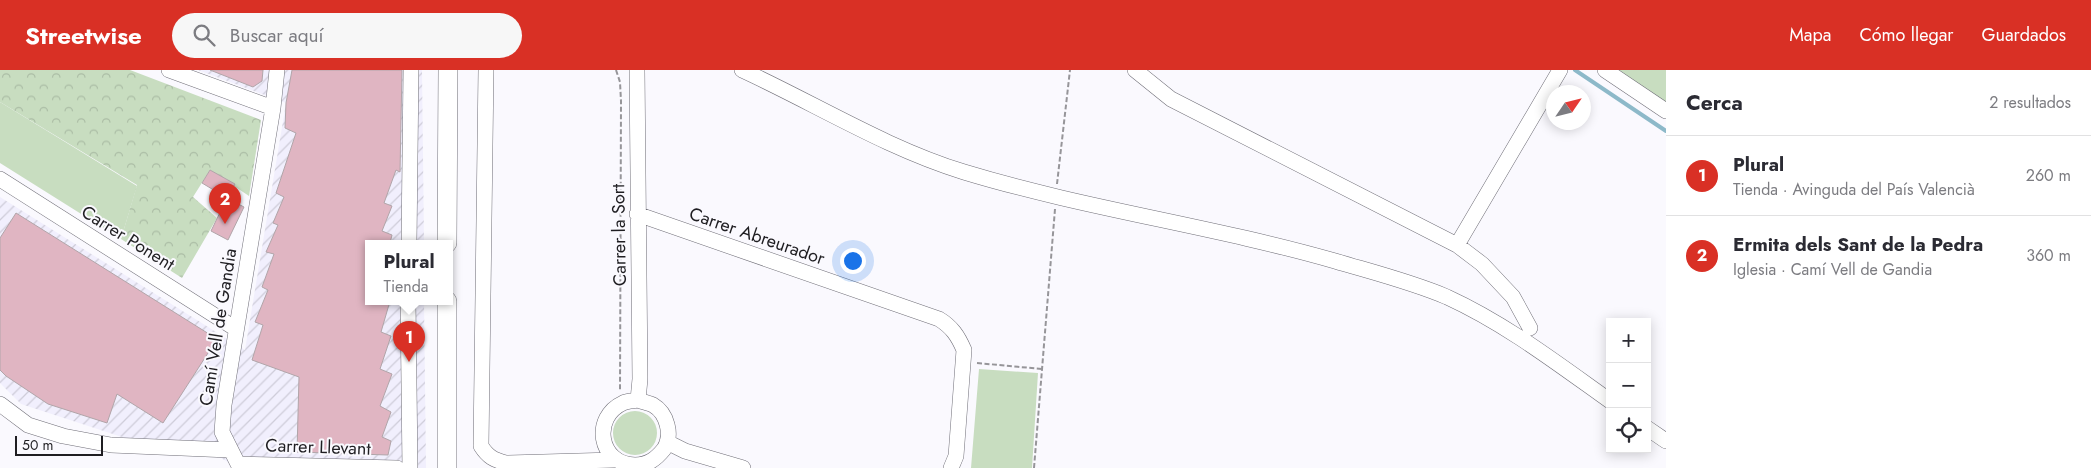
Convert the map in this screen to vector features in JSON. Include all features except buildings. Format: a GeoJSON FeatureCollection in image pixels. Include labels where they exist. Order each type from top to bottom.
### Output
{"type":"FeatureCollection","features":[{"type":"Feature","properties":{"kind":"main road"},"geometry":{"type":"LineString","coordinates":[[448,70],[448,239]]}},
{"type":"Feature","properties":{"kind":"main road"},"geometry":{"type":"LineString","coordinates":[[447,305],[447,468]]}},
{"type":"Feature","properties":{"kind":"street"},"geometry":{"type":"LineString","coordinates":[[169,70],[273,108]]}},
{"type":"Feature","properties":{"kind":"street","name":"Camí Vell de Gandia"},"geometry":{"type":"LineString","coordinates":[[239,466],[229,450],[222,432],[222,425],[278,70]]}},
{"type":"Feature","properties":{"kind":"street"},"geometry":{"type":"LineString","coordinates":[[408,240],[411,70]]}},
{"type":"Feature","properties":{"kind":"street"},"geometry":{"type":"LineString","coordinates":[[448,239],[454,212],[456,70]]}},
{"type":"Feature","properties":{"kind":"street"},"geometry":{"type":"LineString","coordinates":[[486,70],[481,446],[494,461],[506,463],[614,460],[628,464],[644,465],[658,457],[667,442],[668,429],[661,412],[653,405],[638,400],[624,402],[612,410],[607,417],[603,434],[607,450],[614,460]]}},
{"type":"Feature","properties":{"kind":"street","name":"Carrer la Sort"},"geometry":{"type":"LineString","coordinates":[[637,70],[640,379],[638,400]]}},
{"type":"Feature","properties":{"kind":"street"},"geometry":{"type":"LineString","coordinates":[[742,70],[915,155],[964,172],[1064,198],[1290,248],[1379,274],[1446,297],[1495,323],[1541,352],[1606,398]]}},
{"type":"Feature","properties":{"kind":"street"},"geometry":{"type":"LineString","coordinates":[[757,70],[780,87]]}},
{"type":"Feature","properties":{"kind":"street"},"geometry":{"type":"LineString","coordinates":[[1135,70],[1171,98],[1457,245],[1482,264],[1513,297],[1530,328]]}},
{"type":"Feature","properties":{"kind":"street"},"geometry":{"type":"LineString","coordinates":[[1605,70],[1666,111]]}},
{"type":"Feature","properties":{"kind":"street"},"geometry":{"type":"LineString","coordinates":[[1457,245],[1560,71]]}},
{"type":"Feature","properties":{"kind":"street","name":"Carrer Ponent"},"geometry":{"type":"LineString","coordinates":[[0,180],[236,329]]}},
{"type":"Feature","properties":{"kind":"street","name":"Carrer Abreurador"},"geometry":{"type":"LineString","coordinates":[[637,214],[940,319],[950,326],[959,338],[964,356]]}},
{"type":"Feature","properties":{"kind":"street"},"geometry":{"type":"LineString","coordinates":[[408,305],[410,468]]}},
{"type":"Feature","properties":{"kind":"street"},"geometry":{"type":"LineString","coordinates":[[951,468],[956,456],[964,356]]}},
{"type":"Feature","properties":{"kind":"street"},"geometry":{"type":"LineString","coordinates":[[0,404],[28,425],[63,436],[111,445],[229,450]]}},
{"type":"Feature","properties":{"kind":"street"},"geometry":{"type":"LineString","coordinates":[[1651,431],[1666,442]]}},
{"type":"Feature","properties":{"kind":"street"},"geometry":{"type":"LineString","coordinates":[[667,442],[685,451],[743,468]]}},
{"type":"Feature","properties":{"kind":"street","name":"Carrer Llevant"},"geometry":{"type":"LineString","coordinates":[[239,466],[397,468]]}},
{"type":"Feature","properties":{"kind":"path"},"geometry":{"type":"LineString","coordinates":[[616,70],[620,82],[622,101],[621,376],[618,396]]}},
{"type":"Feature","properties":{"kind":"path"},"geometry":{"type":"LineString","coordinates":[[1057,186],[1070,70]]}},
{"type":"Feature","properties":{"kind":"path"},"geometry":{"type":"LineString","coordinates":[[1034,468],[1055,207]]}},
{"type":"Feature","properties":{"kind":"path"},"geometry":{"type":"LineString","coordinates":[[964,356],[1042,368]]}},
{"type":"Feature","properties":{"kind":"shaded area"},"geometry":{"type":"Polygon","coordinates":[[[198,70],[422,70],[424,240],[365,240],[365,305],[424,305],[426,468],[238,468],[199,445],[125,438],[21,404],[0,383],[0,197],[245,350],[286,103],[198,70]]]}},
{"type":"Feature","properties":{"kind":"green space"},"geometry":{"type":"Polygon","coordinates":[[[0,70],[130,70],[261,120],[249,196],[210,170],[193,197],[217,218],[182,278],[121,239],[137,185],[0,102],[0,70]]]}},
{"type":"Feature","properties":{"kind":"green space"},"geometry":{"type":"Polygon","coordinates":[[[1616,70],[1666,70],[1666,105],[1616,70]]]}},
{"type":"Feature","properties":{"kind":"green space"},"geometry":{"type":"Polygon","coordinates":[[[0,102],[137,186],[121,239],[0,163],[0,102]]]}},
{"type":"Feature","properties":{"kind":"green space"},"geometry":{"type":"Polygon","coordinates":[[[979,369],[1038,373],[1032,468],[971,468],[979,369]]]}},
{"type":"Feature","properties":{"kind":"green space"},"geometry":{"type":"Polygon","coordinates":[[[635,411],[647,415],[653,421],[657,433],[653,445],[647,451],[635,455],[623,451],[617,445],[613,433],[617,421],[623,415],[635,411]]]}},
{"type":"Feature","properties":{"kind":"waterway"},"geometry":{"type":"LineString","coordinates":[[1575,70],[1666,131]]}},
{"type":"Feature","properties":{"kind":"place","name":"Ermita dels Sant de la Pedra"},"geometry":{"type":"Point","coordinates":[225,224]}},
{"type":"Feature","properties":{"kind":"place","name":"Plural"},"geometry":{"type":"Point","coordinates":[409,362]}}]}
